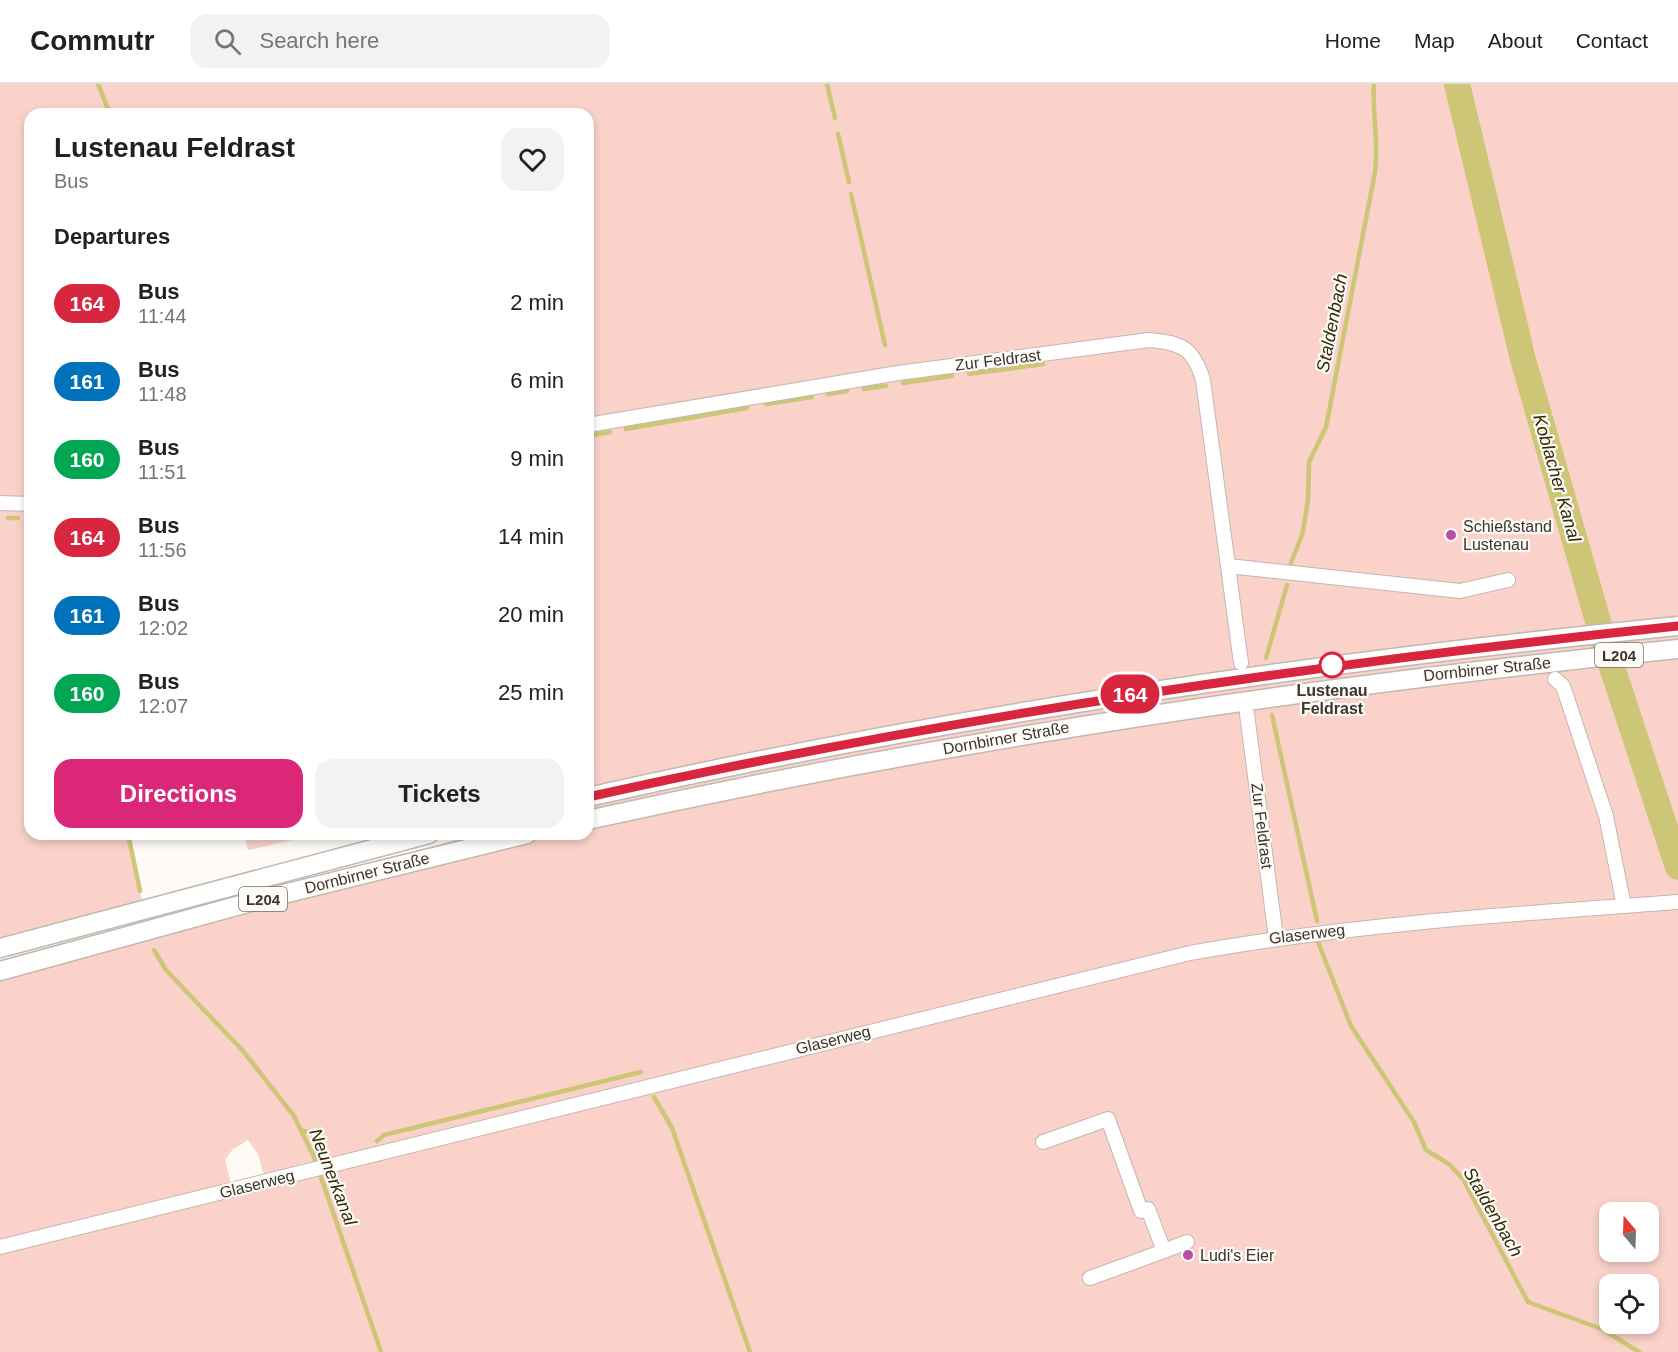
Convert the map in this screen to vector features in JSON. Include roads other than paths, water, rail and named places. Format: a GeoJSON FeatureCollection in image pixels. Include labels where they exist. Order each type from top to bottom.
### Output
{"type":"FeatureCollection","features":[{"type":"Feature","properties":{"kind":"main road","name":"Dornbirner Straße"},"geometry":{"type":"LineString","coordinates":[[594,796],[786,754],[1107,698],[1314,668],[1564,637],[1678,626]]}},
{"type":"Feature","properties":{"kind":"main road","name":"Dornbirner Straße"},"geometry":{"type":"LineString","coordinates":[[594,819],[854,765],[1061,728],[1369,683],[1672,650]]}},
{"type":"Feature","properties":{"kind":"main road","name":"Dornbirner Straße"},"geometry":{"type":"LineString","coordinates":[[0,948],[406,840]]}},
{"type":"Feature","properties":{"kind":"main road","name":"Dornbirner Straße"},"geometry":{"type":"LineString","coordinates":[[0,971],[255,901],[503,840]]}},
{"type":"Feature","properties":{"kind":"street","name":"Zur Feldrast"},"geometry":{"type":"LineString","coordinates":[[594,423],[898,373],[1149,340],[1174,342],[1187,349],[1198,362],[1203,380],[1241,663]]}},
{"type":"Feature","properties":{"kind":"street"},"geometry":{"type":"LineString","coordinates":[[0,503],[24,504]]}},
{"type":"Feature","properties":{"kind":"street"},"geometry":{"type":"LineString","coordinates":[[1228,566],[1460,591],[1508,580]]}},
{"type":"Feature","properties":{"kind":"street"},"geometry":{"type":"LineString","coordinates":[[1555,679],[1563,686],[1606,816],[1624,906]]}},
{"type":"Feature","properties":{"kind":"street","name":"Zur Feldrast"},"geometry":{"type":"LineString","coordinates":[[1247,714],[1276,938]]}},
{"type":"Feature","properties":{"kind":"street","name":"Glaserweg"},"geometry":{"type":"LineString","coordinates":[[0,1247],[1142,964],[1276,938],[1678,902]]}},
{"type":"Feature","properties":{"kind":"street"},"geometry":{"type":"LineString","coordinates":[[1043,1142],[1108,1119],[1141,1211],[1148,1209],[1164,1251]]}},
{"type":"Feature","properties":{"kind":"street"},"geometry":{"type":"LineString","coordinates":[[1090,1278],[1187,1242]]}},
{"type":"Feature","properties":{"kind":"waterway","name":"Neunerkanal"},"geometry":{"type":"LineString","coordinates":[[98,84],[108,108]]}},
{"type":"Feature","properties":{"kind":"waterway"},"geometry":{"type":"LineString","coordinates":[[827,84],[835,118]]}},
{"type":"Feature","properties":{"kind":"waterway","name":"Staldenbach"},"geometry":{"type":"LineString","coordinates":[[1291,563],[1303,532],[1308,499],[1309,462],[1326,427],[1375,172],[1374,84]]}},
{"type":"Feature","properties":{"kind":"waterway","name":"Koblacher Kanal"},"geometry":{"type":"LineString","coordinates":[[1457,84],[1523,359],[1605,646],[1678,867]]}},
{"type":"Feature","properties":{"kind":"waterway"},"geometry":{"type":"LineString","coordinates":[[838,134],[849,182]]}},
{"type":"Feature","properties":{"kind":"waterway"},"geometry":{"type":"LineString","coordinates":[[851,194],[885,345]]}},
{"type":"Feature","properties":{"kind":"waterway"},"geometry":{"type":"LineString","coordinates":[[969,374],[1043,364]]}},
{"type":"Feature","properties":{"kind":"waterway"},"geometry":{"type":"LineString","coordinates":[[903,383],[952,376]]}},
{"type":"Feature","properties":{"kind":"waterway"},"geometry":{"type":"LineString","coordinates":[[864,389],[886,386]]}},
{"type":"Feature","properties":{"kind":"waterway"},"geometry":{"type":"LineString","coordinates":[[828,394],[847,391]]}},
{"type":"Feature","properties":{"kind":"waterway"},"geometry":{"type":"LineString","coordinates":[[766,404],[812,397]]}},
{"type":"Feature","properties":{"kind":"waterway"},"geometry":{"type":"LineString","coordinates":[[626,429],[747,408]]}},
{"type":"Feature","properties":{"kind":"waterway"},"geometry":{"type":"LineString","coordinates":[[594,435],[610,432]]}},
{"type":"Feature","properties":{"kind":"waterway"},"geometry":{"type":"LineString","coordinates":[[8,518],[18,518]]}},
{"type":"Feature","properties":{"kind":"waterway","name":"Staldenbach"},"geometry":{"type":"LineString","coordinates":[[1266,658],[1287,585]]}},
{"type":"Feature","properties":{"kind":"waterway","name":"Staldenbach"},"geometry":{"type":"LineString","coordinates":[[1272,715],[1317,921]]}},
{"type":"Feature","properties":{"kind":"waterway","name":"Neunerkanal"},"geometry":{"type":"LineString","coordinates":[[129,840],[140,891]]}},
{"type":"Feature","properties":{"kind":"waterway","name":"Staldenbach"},"geometry":{"type":"LineString","coordinates":[[1318,942],[1351,1026],[1414,1122],[1426,1150],[1449,1164],[1463,1179],[1528,1302],[1602,1329],[1639,1352]]}},
{"type":"Feature","properties":{"kind":"waterway","name":"Neunerkanal"},"geometry":{"type":"LineString","coordinates":[[154,950],[166,970],[243,1051],[294,1116],[314,1157],[381,1352]]}},
{"type":"Feature","properties":{"kind":"waterway"},"geometry":{"type":"LineString","coordinates":[[377,1141],[384,1135],[641,1072]]}},
{"type":"Feature","properties":{"kind":"waterway"},"geometry":{"type":"LineString","coordinates":[[654,1097],[672,1128],[750,1352]]}},
{"type":"Feature","properties":{"kind":"waterway"},"geometry":{"type":"LineString","coordinates":[[302,1131],[313,1132]]}},
{"type":"Feature","properties":{"kind":"place","name":"Schießstand Lustenau"},"geometry":{"type":"Point","coordinates":[1451,535]}},
{"type":"Feature","properties":{"kind":"place","name":"Lustenau Feldrast"},"geometry":{"type":"Point","coordinates":[1332,665]}},
{"type":"Feature","properties":{"kind":"place","name":"Ludi's Eier"},"geometry":{"type":"Point","coordinates":[1188,1255]}}]}
